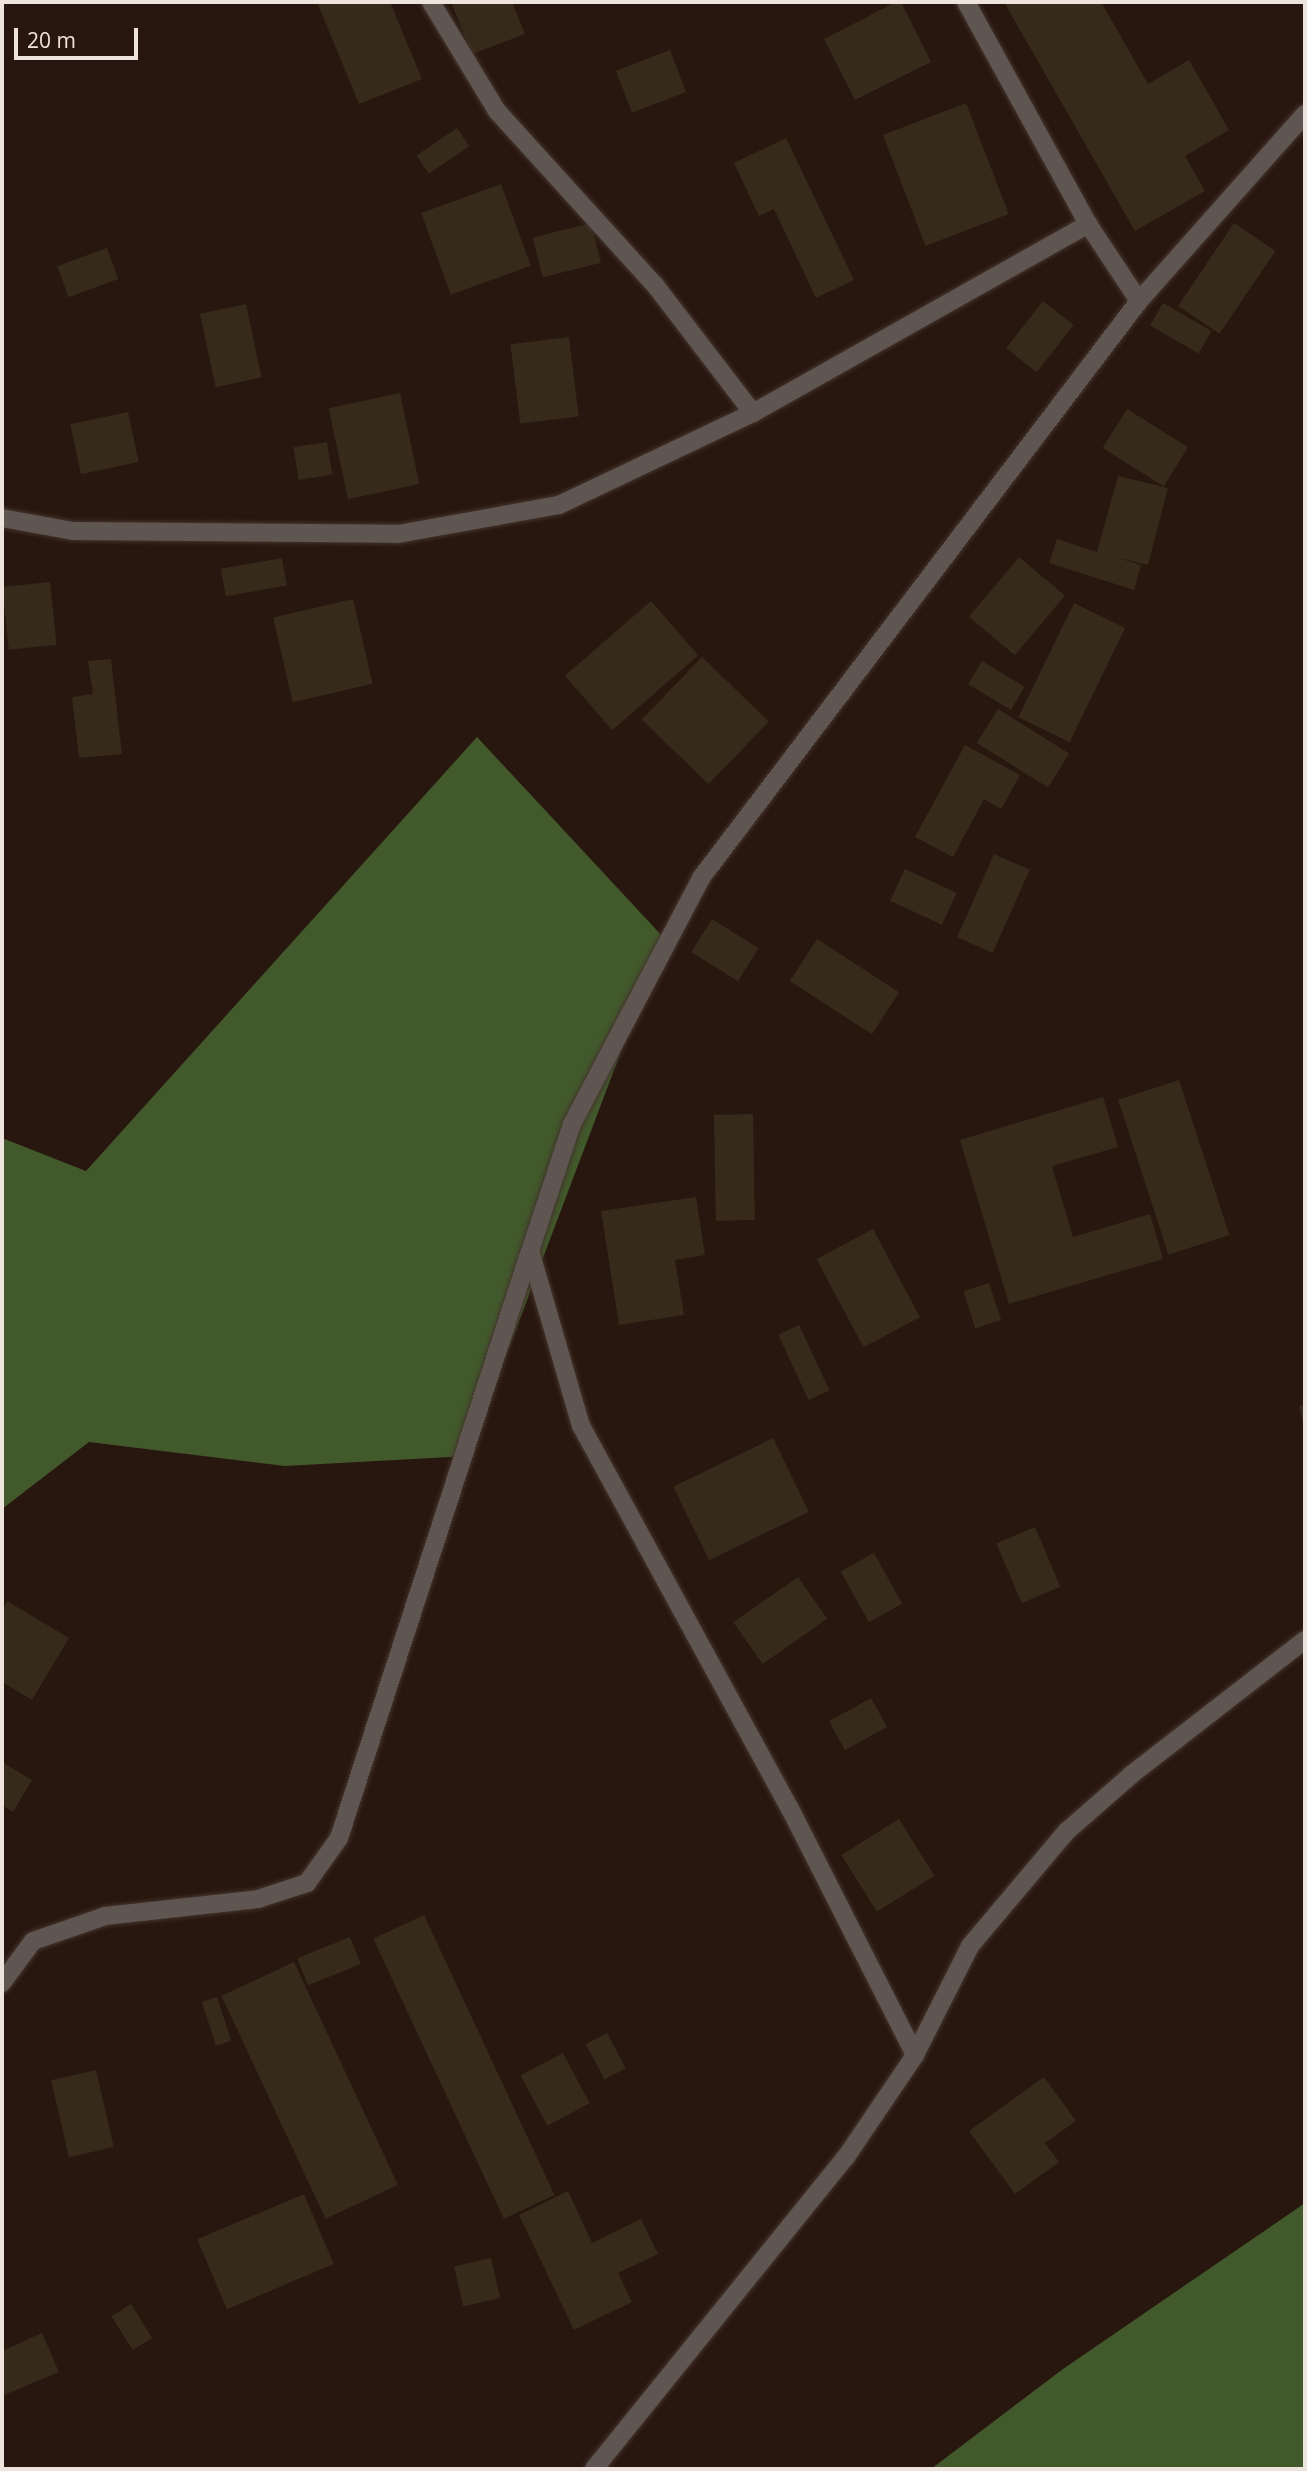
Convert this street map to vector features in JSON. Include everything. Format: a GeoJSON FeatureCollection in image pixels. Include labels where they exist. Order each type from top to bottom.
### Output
{"type":"FeatureCollection","features":[{"type":"Feature","properties":{"kind":"street"},"geometry":{"type":"LineString","coordinates":[[430,2],[498,111],[654,285],[753,413]]}},
{"type":"Feature","properties":{"kind":"street"},"geometry":{"type":"LineString","coordinates":[[965,2],[1088,224],[1139,301]]}},
{"type":"Feature","properties":{"kind":"street"},"geometry":{"type":"LineString","coordinates":[[2,1983],[33,1941],[105,1916],[258,1899],[307,1882],[331,1849],[343,1825],[572,1124],[701,878],[1139,301],[1305,114]]}},
{"type":"Feature","properties":{"kind":"street"},"geometry":{"type":"LineString","coordinates":[[2,518],[73,531],[398,534],[559,505],[753,413],[1088,224]]}},
{"type":"Feature","properties":{"kind":"street"},"geometry":{"type":"LineString","coordinates":[[530,1251],[581,1426],[790,1809],[915,2055]]}},
{"type":"Feature","properties":{"kind":"street"},"geometry":{"type":"LineString","coordinates":[[594,2469],[846,2157],[915,2055],[970,1946],[1067,1830],[1132,1773],[1305,1640]]}},
{"type":"Feature","properties":{"kind":"green space"},"geometry":{"type":"Polygon","coordinates":[[[477,737],[664,938],[468,1456],[285,1466],[89,1442],[2,1509],[2,1138],[86,1171],[477,737]]]}},
{"type":"Feature","properties":{"kind":"green space"},"geometry":{"type":"Polygon","coordinates":[[[1305,2203],[1305,2469],[931,2469],[1063,2369],[1305,2203]]]}},
{"type":"Feature","properties":{"kind":"building"},"geometry":{"type":"Polygon","coordinates":[[[317,2],[390,2],[422,79],[359,104],[317,2]]]}},
{"type":"Feature","properties":{"kind":"building"},"geometry":{"type":"Polygon","coordinates":[[[451,2],[512,2],[525,34],[472,54],[451,2]]]}},
{"type":"Feature","properties":{"kind":"building"},"geometry":{"type":"Polygon","coordinates":[[[896,2],[901,2],[931,62],[855,100],[824,39],[896,2]]]}},
{"type":"Feature","properties":{"kind":"building"},"geometry":{"type":"Polygon","coordinates":[[[1004,2],[1101,2],[1148,84],[1189,60],[1229,130],[1185,156],[1205,191],[1135,231],[1004,2]]]}},
{"type":"Feature","properties":{"kind":"building"},"geometry":{"type":"Polygon","coordinates":[[[670,50],[686,92],[632,113],[616,71],[670,50]]]}},
{"type":"Feature","properties":{"kind":"building"},"geometry":{"type":"Polygon","coordinates":[[[966,103],[1009,214],[926,246],[883,135],[966,103]]]}},
{"type":"Feature","properties":{"kind":"building"},"geometry":{"type":"Polygon","coordinates":[[[457,128],[469,146],[429,174],[416,155],[457,128]]]}},
{"type":"Feature","properties":{"kind":"building"},"geometry":{"type":"Polygon","coordinates":[[[786,138],[854,280],[816,298],[774,209],[759,216],[734,163],[786,138]]]}},
{"type":"Feature","properties":{"kind":"building"},"geometry":{"type":"Polygon","coordinates":[[[501,184],[531,266],[451,295],[421,213],[501,184]]]}},
{"type":"Feature","properties":{"kind":"building"},"geometry":{"type":"Polygon","coordinates":[[[591,223],[601,263],[543,277],[533,238],[591,223]]]}},
{"type":"Feature","properties":{"kind":"building"},"geometry":{"type":"Polygon","coordinates":[[[1234,223],[1275,251],[1220,334],[1178,306],[1234,223]]]}},
{"type":"Feature","properties":{"kind":"building"},"geometry":{"type":"Polygon","coordinates":[[[107,248],[118,279],[68,297],[57,266],[107,248]]]}},
{"type":"Feature","properties":{"kind":"building"},"geometry":{"type":"Polygon","coordinates":[[[1043,301],[1074,325],[1037,372],[1006,348],[1043,301]]]}},
{"type":"Feature","properties":{"kind":"building"},"geometry":{"type":"Polygon","coordinates":[[[1163,303],[1211,331],[1198,354],[1150,326],[1163,303]]]}},
{"type":"Feature","properties":{"kind":"building"},"geometry":{"type":"Polygon","coordinates":[[[246,304],[262,377],[216,387],[200,314],[246,304]]]}},
{"type":"Feature","properties":{"kind":"building"},"geometry":{"type":"Polygon","coordinates":[[[569,337],[579,416],[520,424],[510,344],[569,337]]]}},
{"type":"Feature","properties":{"kind":"building"},"geometry":{"type":"Polygon","coordinates":[[[400,393],[419,484],[348,499],[329,408],[400,393]]]}},
{"type":"Feature","properties":{"kind":"building"},"geometry":{"type":"Polygon","coordinates":[[[1127,409],[1188,447],[1164,486],[1103,448],[1127,409]]]}},
{"type":"Feature","properties":{"kind":"building"},"geometry":{"type":"Polygon","coordinates":[[[128,412],[139,462],[81,474],[70,424],[128,412]]]}},
{"type":"Feature","properties":{"kind":"building"},"geometry":{"type":"Polygon","coordinates":[[[327,442],[332,475],[299,480],[293,447],[327,442]]]}},
{"type":"Feature","properties":{"kind":"building"},"geometry":{"type":"Polygon","coordinates":[[[1118,476],[1168,488],[1148,565],[1112,556],[1141,565],[1134,590],[1049,563],[1057,539],[1097,552],[1118,476]]]}},
{"type":"Feature","properties":{"kind":"building"},"geometry":{"type":"Polygon","coordinates":[[[1019,557],[1065,596],[1015,655],[969,617],[1019,557]]]}},
{"type":"Feature","properties":{"kind":"building"},"geometry":{"type":"Polygon","coordinates":[[[282,558],[287,586],[226,596],[221,569],[282,558]]]}},
{"type":"Feature","properties":{"kind":"building"},"geometry":{"type":"Polygon","coordinates":[[[50,582],[57,645],[9,650],[2,587],[50,582]]]}},
{"type":"Feature","properties":{"kind":"building"},"geometry":{"type":"Polygon","coordinates":[[[353,599],[373,684],[293,702],[273,617],[353,599]]]}},
{"type":"Feature","properties":{"kind":"building"},"geometry":{"type":"Polygon","coordinates":[[[651,601],[698,655],[612,730],[565,676],[651,601]]]}},
{"type":"Feature","properties":{"kind":"building"},"geometry":{"type":"Polygon","coordinates":[[[1074,603],[1125,628],[1070,742],[1018,717],[1074,603]]]}},
{"type":"Feature","properties":{"kind":"building"},"geometry":{"type":"Polygon","coordinates":[[[702,657],[769,722],[708,784],[642,720],[702,657]]]}},
{"type":"Feature","properties":{"kind":"building"},"geometry":{"type":"Polygon","coordinates":[[[111,659],[122,754],[79,758],[72,697],[93,694],[88,661],[111,659]]]}},
{"type":"Feature","properties":{"kind":"building"},"geometry":{"type":"Polygon","coordinates":[[[982,661],[1025,687],[1011,710],[968,684],[982,661]]]}},
{"type":"Feature","properties":{"kind":"building"},"geometry":{"type":"Polygon","coordinates":[[[998,709],[1069,754],[1048,787],[977,743],[998,709]]]}},
{"type":"Feature","properties":{"kind":"building"},"geometry":{"type":"Polygon","coordinates":[[[965,745],[1020,775],[1001,809],[984,799],[953,857],[915,837],[965,745]]]}},
{"type":"Feature","properties":{"kind":"building"},"geometry":{"type":"Polygon","coordinates":[[[994,854],[1030,870],[993,953],[957,937],[994,854]]]}},
{"type":"Feature","properties":{"kind":"building"},"geometry":{"type":"Polygon","coordinates":[[[905,869],[957,893],[942,925],[890,901],[905,869]]]}},
{"type":"Feature","properties":{"kind":"building"},"geometry":{"type":"Polygon","coordinates":[[[712,919],[759,948],[738,981],[691,952],[712,919]]]}},
{"type":"Feature","properties":{"kind":"building"},"geometry":{"type":"Polygon","coordinates":[[[817,939],[899,992],[872,1034],[790,981],[817,939]]]}},
{"type":"Feature","properties":{"kind":"building"},"geometry":{"type":"Polygon","coordinates":[[[1179,1080],[1229,1235],[1169,1255],[1118,1100],[1179,1080]]]}},
{"type":"Feature","properties":{"kind":"building"},"geometry":{"type":"Polygon","coordinates":[[[1103,1097],[1118,1147],[1052,1166],[1073,1237],[1150,1214],[1163,1259],[1009,1304],[960,1140],[1103,1097]]]}},
{"type":"Feature","properties":{"kind":"building"},"geometry":{"type":"Polygon","coordinates":[[[753,1114],[755,1220],[716,1221],[714,1115],[753,1114]]]}},
{"type":"Feature","properties":{"kind":"building"},"geometry":{"type":"Polygon","coordinates":[[[696,1197],[705,1255],[675,1260],[684,1315],[619,1325],[601,1211],[696,1197]]]}},
{"type":"Feature","properties":{"kind":"building"},"geometry":{"type":"Polygon","coordinates":[[[873,1229],[920,1317],[863,1347],[816,1259],[873,1229]]]}},
{"type":"Feature","properties":{"kind":"building"},"geometry":{"type":"Polygon","coordinates":[[[989,1283],[1001,1320],[975,1328],[963,1291],[989,1283]]]}},
{"type":"Feature","properties":{"kind":"building"},"geometry":{"type":"Polygon","coordinates":[[[799,1325],[829,1390],[809,1400],[778,1335],[799,1325]]]}},
{"type":"Feature","properties":{"kind":"building"},"geometry":{"type":"Polygon","coordinates":[[[1305,1404],[1305,1427],[1304,1427],[1299,1406],[1305,1404]]]}},
{"type":"Feature","properties":{"kind":"building"},"geometry":{"type":"Polygon","coordinates":[[[773,1438],[809,1512],[709,1560],[673,1487],[773,1438]]]}},
{"type":"Feature","properties":{"kind":"building"},"geometry":{"type":"Polygon","coordinates":[[[1035,1527],[1060,1587],[1022,1603],[996,1543],[1035,1527]]]}},
{"type":"Feature","properties":{"kind":"building"},"geometry":{"type":"Polygon","coordinates":[[[874,1553],[902,1604],[869,1622],[841,1571],[874,1553]]]}},
{"type":"Feature","properties":{"kind":"building"},"geometry":{"type":"Polygon","coordinates":[[[798,1577],[827,1619],[763,1664],[733,1622],[798,1577]]]}},
{"type":"Feature","properties":{"kind":"building"},"geometry":{"type":"Polygon","coordinates":[[[7,1601],[69,1638],[32,1700],[2,1682],[2,1611],[7,1601]]]}},
{"type":"Feature","properties":{"kind":"building"},"geometry":{"type":"Polygon","coordinates":[[[871,1698],[887,1727],[845,1750],[829,1721],[871,1698]]]}},
{"type":"Feature","properties":{"kind":"building"},"geometry":{"type":"Polygon","coordinates":[[[2,1762],[32,1780],[13,1812],[2,1805],[2,1762]]]}},
{"type":"Feature","properties":{"kind":"building"},"geometry":{"type":"Polygon","coordinates":[[[899,1819],[935,1876],[877,1912],[841,1855],[899,1819]]]}},
{"type":"Feature","properties":{"kind":"building"},"geometry":{"type":"Polygon","coordinates":[[[424,1915],[555,2195],[504,2219],[373,1939],[424,1915]]]}},
{"type":"Feature","properties":{"kind":"building"},"geometry":{"type":"Polygon","coordinates":[[[350,1937],[361,1964],[308,1985],[297,1958],[350,1937]]]}},
{"type":"Feature","properties":{"kind":"building"},"geometry":{"type":"Polygon","coordinates":[[[294,1962],[398,2185],[325,2219],[221,1996],[294,1962]]]}},
{"type":"Feature","properties":{"kind":"building"},"geometry":{"type":"Polygon","coordinates":[[[217,1997],[231,2041],[216,2046],[202,2002],[217,1997]]]}},
{"type":"Feature","properties":{"kind":"building"},"geometry":{"type":"Polygon","coordinates":[[[607,2033],[626,2068],[605,2080],[586,2044],[607,2033]]]}},
{"type":"Feature","properties":{"kind":"building"},"geometry":{"type":"Polygon","coordinates":[[[563,2053],[590,2103],[547,2126],[521,2076],[563,2053]]]}},
{"type":"Feature","properties":{"kind":"building"},"geometry":{"type":"Polygon","coordinates":[[[96,2070],[114,2147],[69,2157],[51,2080],[96,2070]]]}},
{"type":"Feature","properties":{"kind":"building"},"geometry":{"type":"Polygon","coordinates":[[[1044,2077],[1076,2121],[1045,2143],[1059,2162],[1015,2194],[969,2131],[1044,2077]]]}},
{"type":"Feature","properties":{"kind":"building"},"geometry":{"type":"Polygon","coordinates":[[[568,2191],[592,2243],[641,2219],[658,2254],[618,2273],[632,2302],[574,2330],[519,2215],[568,2191]]]}},
{"type":"Feature","properties":{"kind":"building"},"geometry":{"type":"Polygon","coordinates":[[[304,2194],[334,2264],[227,2309],[197,2239],[304,2194]]]}},
{"type":"Feature","properties":{"kind":"building"},"geometry":{"type":"Polygon","coordinates":[[[491,2258],[500,2298],[463,2306],[454,2267],[491,2258]]]}},
{"type":"Feature","properties":{"kind":"building"},"geometry":{"type":"Polygon","coordinates":[[[131,2304],[152,2338],[133,2350],[111,2316],[131,2304]]]}},
{"type":"Feature","properties":{"kind":"building"},"geometry":{"type":"Polygon","coordinates":[[[42,2333],[59,2372],[2,2396],[2,2351],[42,2333]]]}}]}
